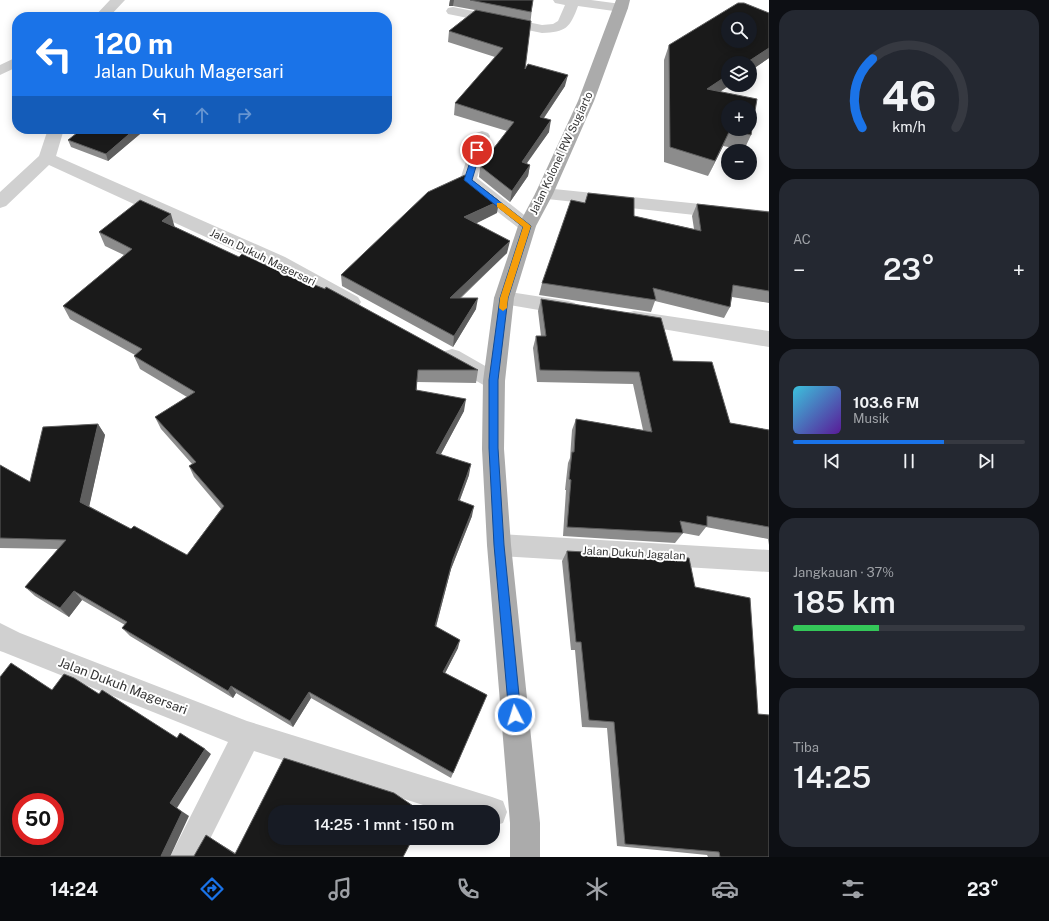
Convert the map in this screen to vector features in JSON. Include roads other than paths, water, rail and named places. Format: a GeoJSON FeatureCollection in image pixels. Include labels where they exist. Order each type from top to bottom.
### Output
{"type":"FeatureCollection","features":[{"type":"Feature","properties":{"kind":"main road","name":"Jalan Kolonel RW Sugiarto"},"geometry":{"type":"LineString","coordinates":[[525,857],[525,823],[499,545],[493,448],[494,380],[504,298],[527,226],[544,194],[586,101],[622,4]]}},
{"type":"Feature","properties":{"kind":"street"},"geometry":{"type":"LineString","coordinates":[[106,12],[118,0]]}},
{"type":"Feature","properties":{"kind":"street"},"geometry":{"type":"LineString","coordinates":[[453,11],[542,29],[557,29],[563,24],[566,1],[622,4]]}},
{"type":"Feature","properties":{"kind":"street"},"geometry":{"type":"LineString","coordinates":[[0,70],[12,64]]}},
{"type":"Feature","properties":{"kind":"street"},"geometry":{"type":"LineString","coordinates":[[0,202],[47,158],[54,134]]}},
{"type":"Feature","properties":{"kind":"street"},"geometry":{"type":"LineString","coordinates":[[482,136],[468,180],[527,226]]}},
{"type":"Feature","properties":{"kind":"street","name":"Jalan Dukuh Magersari"},"geometry":{"type":"LineString","coordinates":[[47,158],[278,262],[368,312]]}},
{"type":"Feature","properties":{"kind":"street"},"geometry":{"type":"LineString","coordinates":[[544,194],[769,217]]}},
{"type":"Feature","properties":{"kind":"street"},"geometry":{"type":"LineString","coordinates":[[504,298],[590,311]]}},
{"type":"Feature","properties":{"kind":"street"},"geometry":{"type":"LineString","coordinates":[[613,315],[769,339]]}},
{"type":"Feature","properties":{"kind":"street"},"geometry":{"type":"LineString","coordinates":[[438,350],[494,380]]}},
{"type":"Feature","properties":{"kind":"street","name":"Jalan Dukuh Jagalan"},"geometry":{"type":"LineString","coordinates":[[499,545],[769,562]]}},
{"type":"Feature","properties":{"kind":"street","name":"Jalan Dukuh Magersari"},"geometry":{"type":"LineString","coordinates":[[0,636],[12,643],[247,735],[470,805]]}},
{"type":"Feature","properties":{"kind":"street"},"geometry":{"type":"LineString","coordinates":[[185,857],[247,735]]}},
{"type":"Feature","properties":{"kind":"street","name":"Jalan Dukuh Magersari"},"geometry":{"type":"LineString","coordinates":[[500,815],[525,823]]}}]}
